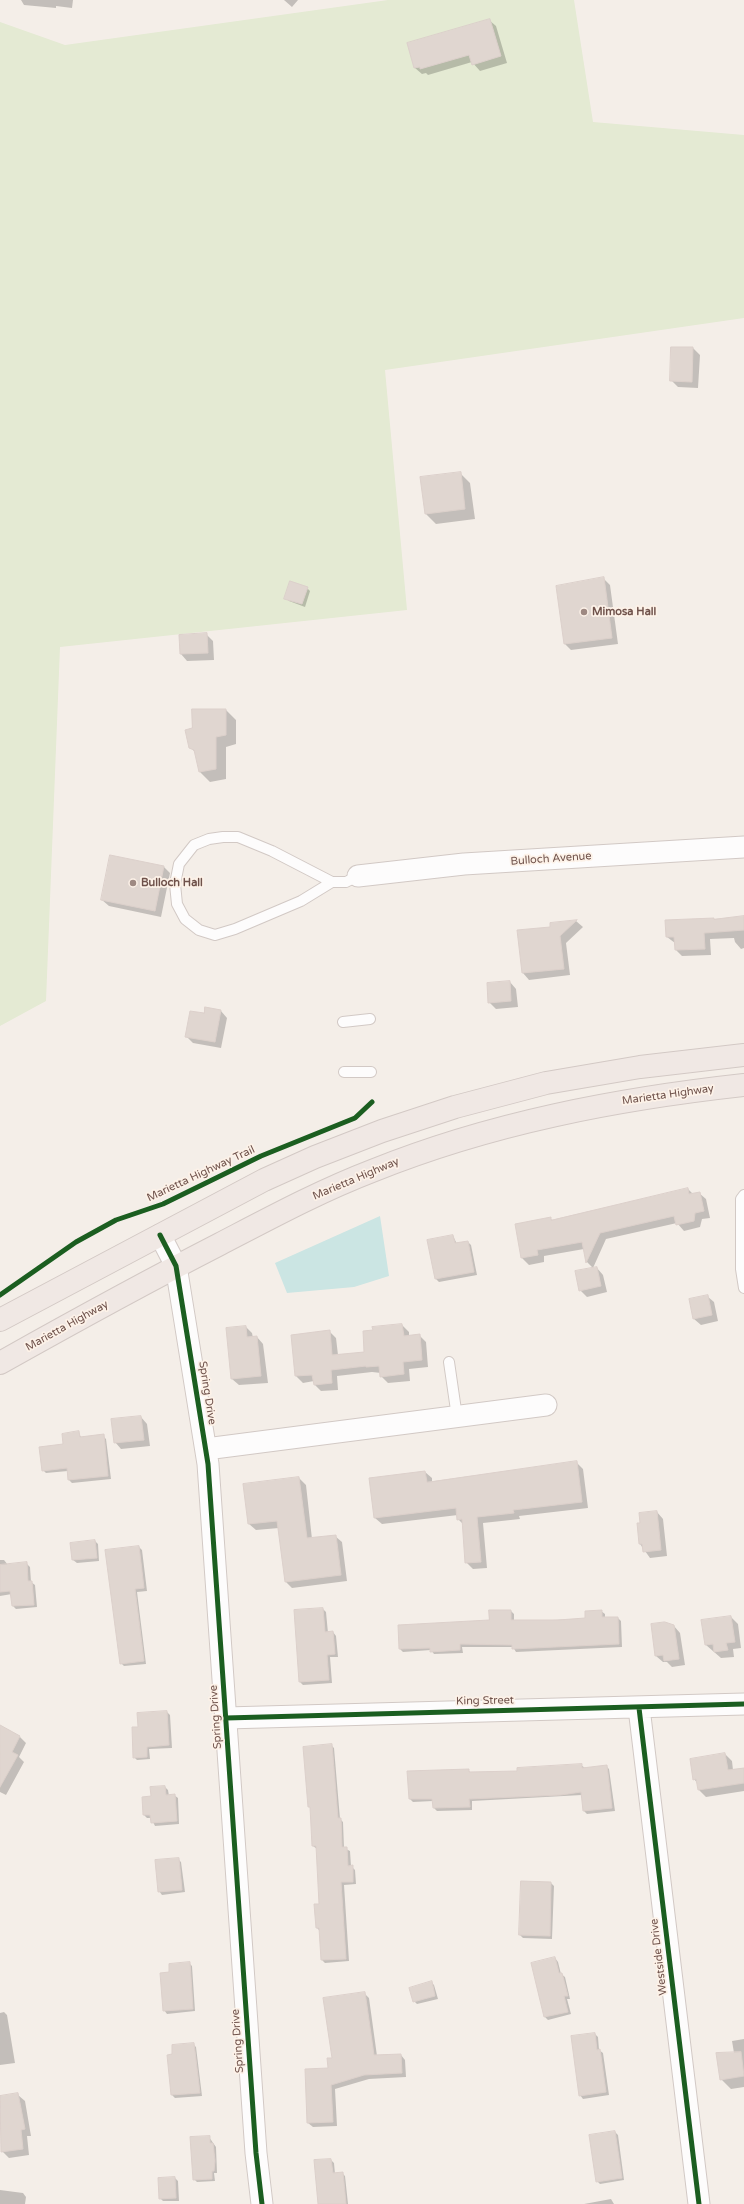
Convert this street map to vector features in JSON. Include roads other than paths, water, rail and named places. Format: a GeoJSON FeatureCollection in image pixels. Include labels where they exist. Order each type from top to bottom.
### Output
{"type":"FeatureCollection","features":[{"type":"Feature","properties":{"kind":"highway"},"geometry":{"type":"LineString","coordinates":[[0,1320],[276,1174],[362,1138],[494,1096],[593,1074],[744,1055]]}},
{"type":"Feature","properties":{"kind":"highway","name":"Marietta Highway"},"geometry":{"type":"LineString","coordinates":[[0,1363],[176,1266],[333,1187],[372,1170],[459,1141],[556,1114],[650,1097],[744,1085]]}},
{"type":"Feature","properties":{"kind":"street","name":"Bulloch Avenue"},"geometry":{"type":"LineString","coordinates":[[358,876],[464,864],[744,847]]}},
{"type":"Feature","properties":{"kind":"street","name":"Spring Drive"},"geometry":{"type":"LineString","coordinates":[[160,1235],[176,1266],[206,1449],[256,2153],[262,2204]]}},
{"type":"Feature","properties":{"kind":"street"},"geometry":{"type":"LineString","coordinates":[[206,1449],[546,1405]]}},
{"type":"Feature","properties":{"kind":"street","name":"King Street"},"geometry":{"type":"LineString","coordinates":[[226,1718],[744,1704]]}},
{"type":"Feature","properties":{"kind":"street","name":"Westside Drive"},"geometry":{"type":"LineString","coordinates":[[639,1708],[699,2204]]}},
{"type":"Feature","properties":{"kind":"lane"},"geometry":{"type":"LineString","coordinates":[[332,882],[301,901],[235,929],[215,934],[199,930],[185,919],[177,904],[175,884],[179,864],[194,845],[209,839],[223,837],[238,837],[272,850],[332,882],[346,882],[358,876]]}},
{"type":"Feature","properties":{"kind":"lane"},"geometry":{"type":"LineString","coordinates":[[343,1022],[370,1019]]}},
{"type":"Feature","properties":{"kind":"lane"},"geometry":{"type":"LineString","coordinates":[[344,1072],[371,1072]]}},
{"type":"Feature","properties":{"kind":"lane"},"geometry":{"type":"LineString","coordinates":[[744,1194],[742,1199],[741,1261],[744,1288]]}},
{"type":"Feature","properties":{"kind":"lane"},"geometry":{"type":"LineString","coordinates":[[449,1362],[457,1417]]}},
{"type":"Feature","properties":{"kind":"water"},"geometry":{"type":"Polygon","coordinates":[[[380,1216],[389,1276],[354,1287],[287,1293],[275,1263],[380,1216]]]}},
{"type":"Feature","properties":{"kind":"place","name":"Mimosa Hall"},"geometry":{"type":"Point","coordinates":[584,612]}},
{"type":"Feature","properties":{"kind":"place","name":"Bulloch Hall"},"geometry":{"type":"Point","coordinates":[133,883]}}]}
